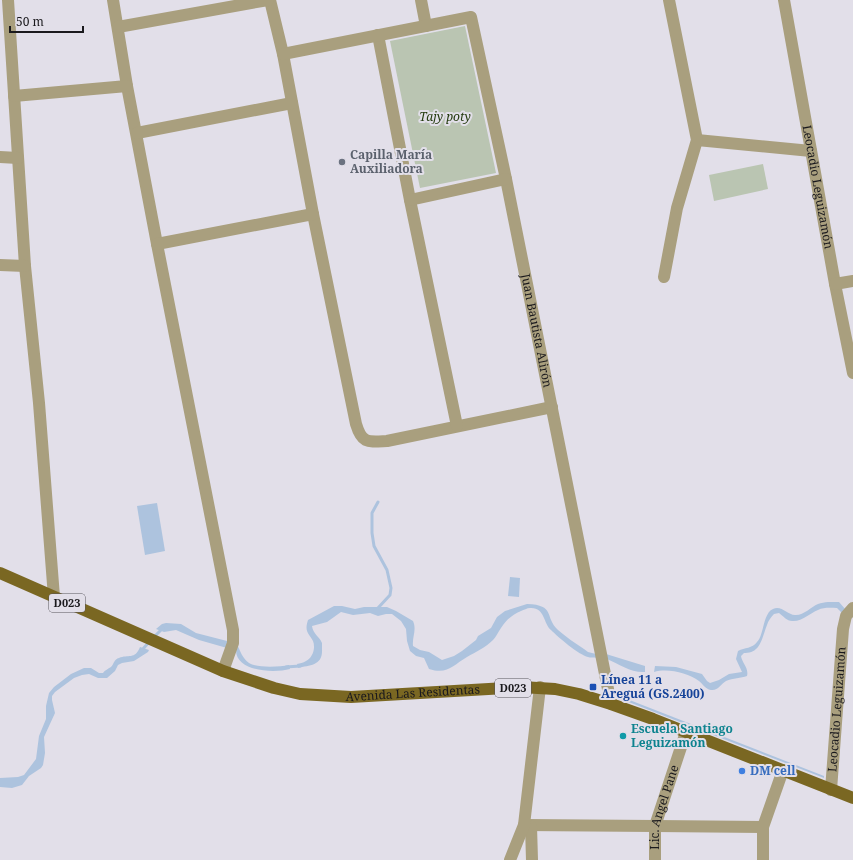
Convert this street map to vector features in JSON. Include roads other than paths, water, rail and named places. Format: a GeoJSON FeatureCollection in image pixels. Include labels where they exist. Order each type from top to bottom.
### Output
{"type":"FeatureCollection","features":[{"type":"Feature","properties":{"kind":"main road","name":"Avenida Las Residentas"},"geometry":{"type":"LineString","coordinates":[[0,573],[223,671],[274,688],[300,694],[351,697],[521,687],[540,687],[579,694],[611,704],[686,732],[853,798]]}},
{"type":"Feature","properties":{"kind":"street"},"geometry":{"type":"LineString","coordinates":[[8,0],[5,23],[14,96],[25,266],[39,403],[54,597]]}},
{"type":"Feature","properties":{"kind":"street"},"geometry":{"type":"LineString","coordinates":[[113,0],[156,244],[233,630],[232,648],[223,671]]}},
{"type":"Feature","properties":{"kind":"street"},"geometry":{"type":"LineString","coordinates":[[118,27],[269,0],[283,54],[313,214],[356,424],[362,439],[372,442],[388,441],[552,407]]}},
{"type":"Feature","properties":{"kind":"street"},"geometry":{"type":"LineString","coordinates":[[283,54],[426,26],[421,0]]}},
{"type":"Feature","properties":{"kind":"street"},"geometry":{"type":"LineString","coordinates":[[664,277],[677,208],[697,140],[669,0]]}},
{"type":"Feature","properties":{"kind":"street","name":"Leocadio Leguizamón"},"geometry":{"type":"LineString","coordinates":[[784,0],[835,284],[853,373]]}},
{"type":"Feature","properties":{"kind":"street","name":"Juan Bautista Alirón"},"geometry":{"type":"LineString","coordinates":[[426,26],[471,17],[506,179],[611,704]]}},
{"type":"Feature","properties":{"kind":"street"},"geometry":{"type":"LineString","coordinates":[[378,35],[410,200],[457,426]]}},
{"type":"Feature","properties":{"kind":"street"},"geometry":{"type":"LineString","coordinates":[[14,96],[127,86]]}},
{"type":"Feature","properties":{"kind":"street"},"geometry":{"type":"LineString","coordinates":[[137,133],[292,103]]}},
{"type":"Feature","properties":{"kind":"street"},"geometry":{"type":"LineString","coordinates":[[697,140],[812,151]]}},
{"type":"Feature","properties":{"kind":"street"},"geometry":{"type":"LineString","coordinates":[[0,157],[18,158]]}},
{"type":"Feature","properties":{"kind":"street"},"geometry":{"type":"LineString","coordinates":[[410,200],[506,179]]}},
{"type":"Feature","properties":{"kind":"street"},"geometry":{"type":"LineString","coordinates":[[156,244],[313,214]]}},
{"type":"Feature","properties":{"kind":"street"},"geometry":{"type":"LineString","coordinates":[[0,265],[25,266]]}},
{"type":"Feature","properties":{"kind":"street"},"geometry":{"type":"LineString","coordinates":[[835,284],[853,281]]}},
{"type":"Feature","properties":{"kind":"street","name":"Leocadio Leguizamón"},"geometry":{"type":"LineString","coordinates":[[831,790],[843,629],[846,616],[853,608]]}},
{"type":"Feature","properties":{"kind":"street"},"geometry":{"type":"LineString","coordinates":[[532,860],[527,825],[540,687]]}},
{"type":"Feature","properties":{"kind":"street","name":"Lic. Angel Pane"},"geometry":{"type":"LineString","coordinates":[[655,860],[655,826],[686,732]]}},
{"type":"Feature","properties":{"kind":"street"},"geometry":{"type":"LineString","coordinates":[[763,860],[763,828],[783,770]]}},
{"type":"Feature","properties":{"kind":"street"},"geometry":{"type":"LineString","coordinates":[[527,825],[763,828]]}},
{"type":"Feature","properties":{"kind":"street"},"geometry":{"type":"LineString","coordinates":[[510,860],[527,825]]}},
{"type":"Feature","properties":{"kind":"water"},"geometry":{"type":"Polygon","coordinates":[[[157,503],[165,551],[145,555],[137,506],[157,503]]]}},
{"type":"Feature","properties":{"kind":"water"},"geometry":{"type":"Polygon","coordinates":[[[510,577],[520,578],[519,597],[508,596],[510,577]]]}},
{"type":"Feature","properties":{"kind":"water"},"geometry":{"type":"Polygon","coordinates":[[[839,602],[846,610],[843,614],[837,608],[823,608],[815,611],[803,619],[796,621],[788,620],[779,613],[774,614],[768,622],[760,644],[757,648],[750,653],[744,653],[741,656],[747,670],[747,676],[726,681],[716,689],[707,689],[699,681],[684,674],[671,671],[654,672],[655,666],[676,667],[702,674],[710,683],[729,674],[742,672],[736,659],[738,651],[751,647],[757,642],[765,619],[770,611],[779,608],[790,614],[799,615],[818,604],[839,602]]]}},
{"type":"Feature","properties":{"kind":"water"},"geometry":{"type":"Polygon","coordinates":[[[527,604],[536,605],[546,609],[551,621],[558,630],[588,652],[596,654],[597,658],[584,656],[579,653],[548,627],[543,616],[538,610],[535,608],[530,608],[510,618],[490,643],[450,668],[436,671],[429,669],[424,658],[416,656],[410,651],[406,629],[401,621],[392,614],[378,616],[370,613],[353,615],[341,612],[327,622],[312,626],[322,643],[322,655],[315,664],[298,668],[297,664],[308,660],[314,650],[313,641],[307,630],[308,620],[334,606],[355,609],[364,607],[387,607],[396,611],[413,621],[415,627],[413,646],[420,650],[429,652],[442,660],[454,656],[462,651],[476,640],[478,636],[491,628],[497,617],[505,611],[527,604]]]}},
{"type":"Feature","properties":{"kind":"water"},"geometry":{"type":"Polygon","coordinates":[[[162,624],[181,624],[196,633],[227,641],[227,648],[199,640],[176,630],[164,632],[156,629],[162,624]]]}},
{"type":"Feature","properties":{"kind":"water"},"geometry":{"type":"Polygon","coordinates":[[[237,644],[243,657],[253,665],[274,667],[289,665],[290,669],[273,671],[246,665],[239,660],[236,653],[237,644]]]}},
{"type":"Feature","properties":{"kind":"water"},"geometry":{"type":"Polygon","coordinates":[[[140,647],[149,650],[134,661],[118,665],[115,671],[107,678],[98,678],[89,674],[82,675],[74,678],[55,692],[52,696],[52,700],[55,713],[44,737],[45,753],[43,765],[29,776],[22,785],[12,788],[0,787],[0,778],[18,777],[24,775],[36,759],[39,736],[46,719],[46,706],[49,693],[54,687],[71,674],[84,668],[91,668],[99,673],[103,673],[111,667],[116,659],[136,654],[140,647]]]}},
{"type":"Feature","properties":{"kind":"water"},"geometry":{"type":"Polygon","coordinates":[[[606,654],[645,666],[645,672],[625,668],[607,659],[606,654]]]}},
{"type":"Feature","properties":{"kind":"water"},"geometry":{"type":"Polygon","coordinates":[[[627,699],[824,776],[824,778],[626,701],[627,699]]]}},
{"type":"Feature","properties":{"kind":"waterway"},"geometry":{"type":"LineString","coordinates":[[378,502],[372,513],[372,533],[374,546],[387,570],[391,588],[390,595],[378,608]]}},
{"type":"Feature","properties":{"kind":"waterway"},"geometry":{"type":"LineString","coordinates":[[154,637],[163,628]]}},
{"type":"Feature","properties":{"kind":"waterway"},"geometry":{"type":"LineString","coordinates":[[142,650],[150,641]]}},
{"type":"Feature","properties":{"kind":"waterway"},"geometry":{"type":"LineString","coordinates":[[286,667],[300,666]]}},
{"type":"Feature","properties":{"kind":"place","name":"Capilla María Auxiliadora"},"geometry":{"type":"Point","coordinates":[342,162]}},
{"type":"Feature","properties":{"kind":"place","name":"Línea 11 a Areguá (GS.2400)"},"geometry":{"type":"Point","coordinates":[593,687]}},
{"type":"Feature","properties":{"kind":"place","name":"Escuela Santiago Leguizamón"},"geometry":{"type":"Point","coordinates":[623,736]}},
{"type":"Feature","properties":{"kind":"place","name":"DM cell"},"geometry":{"type":"Point","coordinates":[742,771]}},
{"type":"Feature","properties":{"kind":"park label","name":"Tajy poty"},"geometry":{"type":"Point","coordinates":[445,117]}}]}
